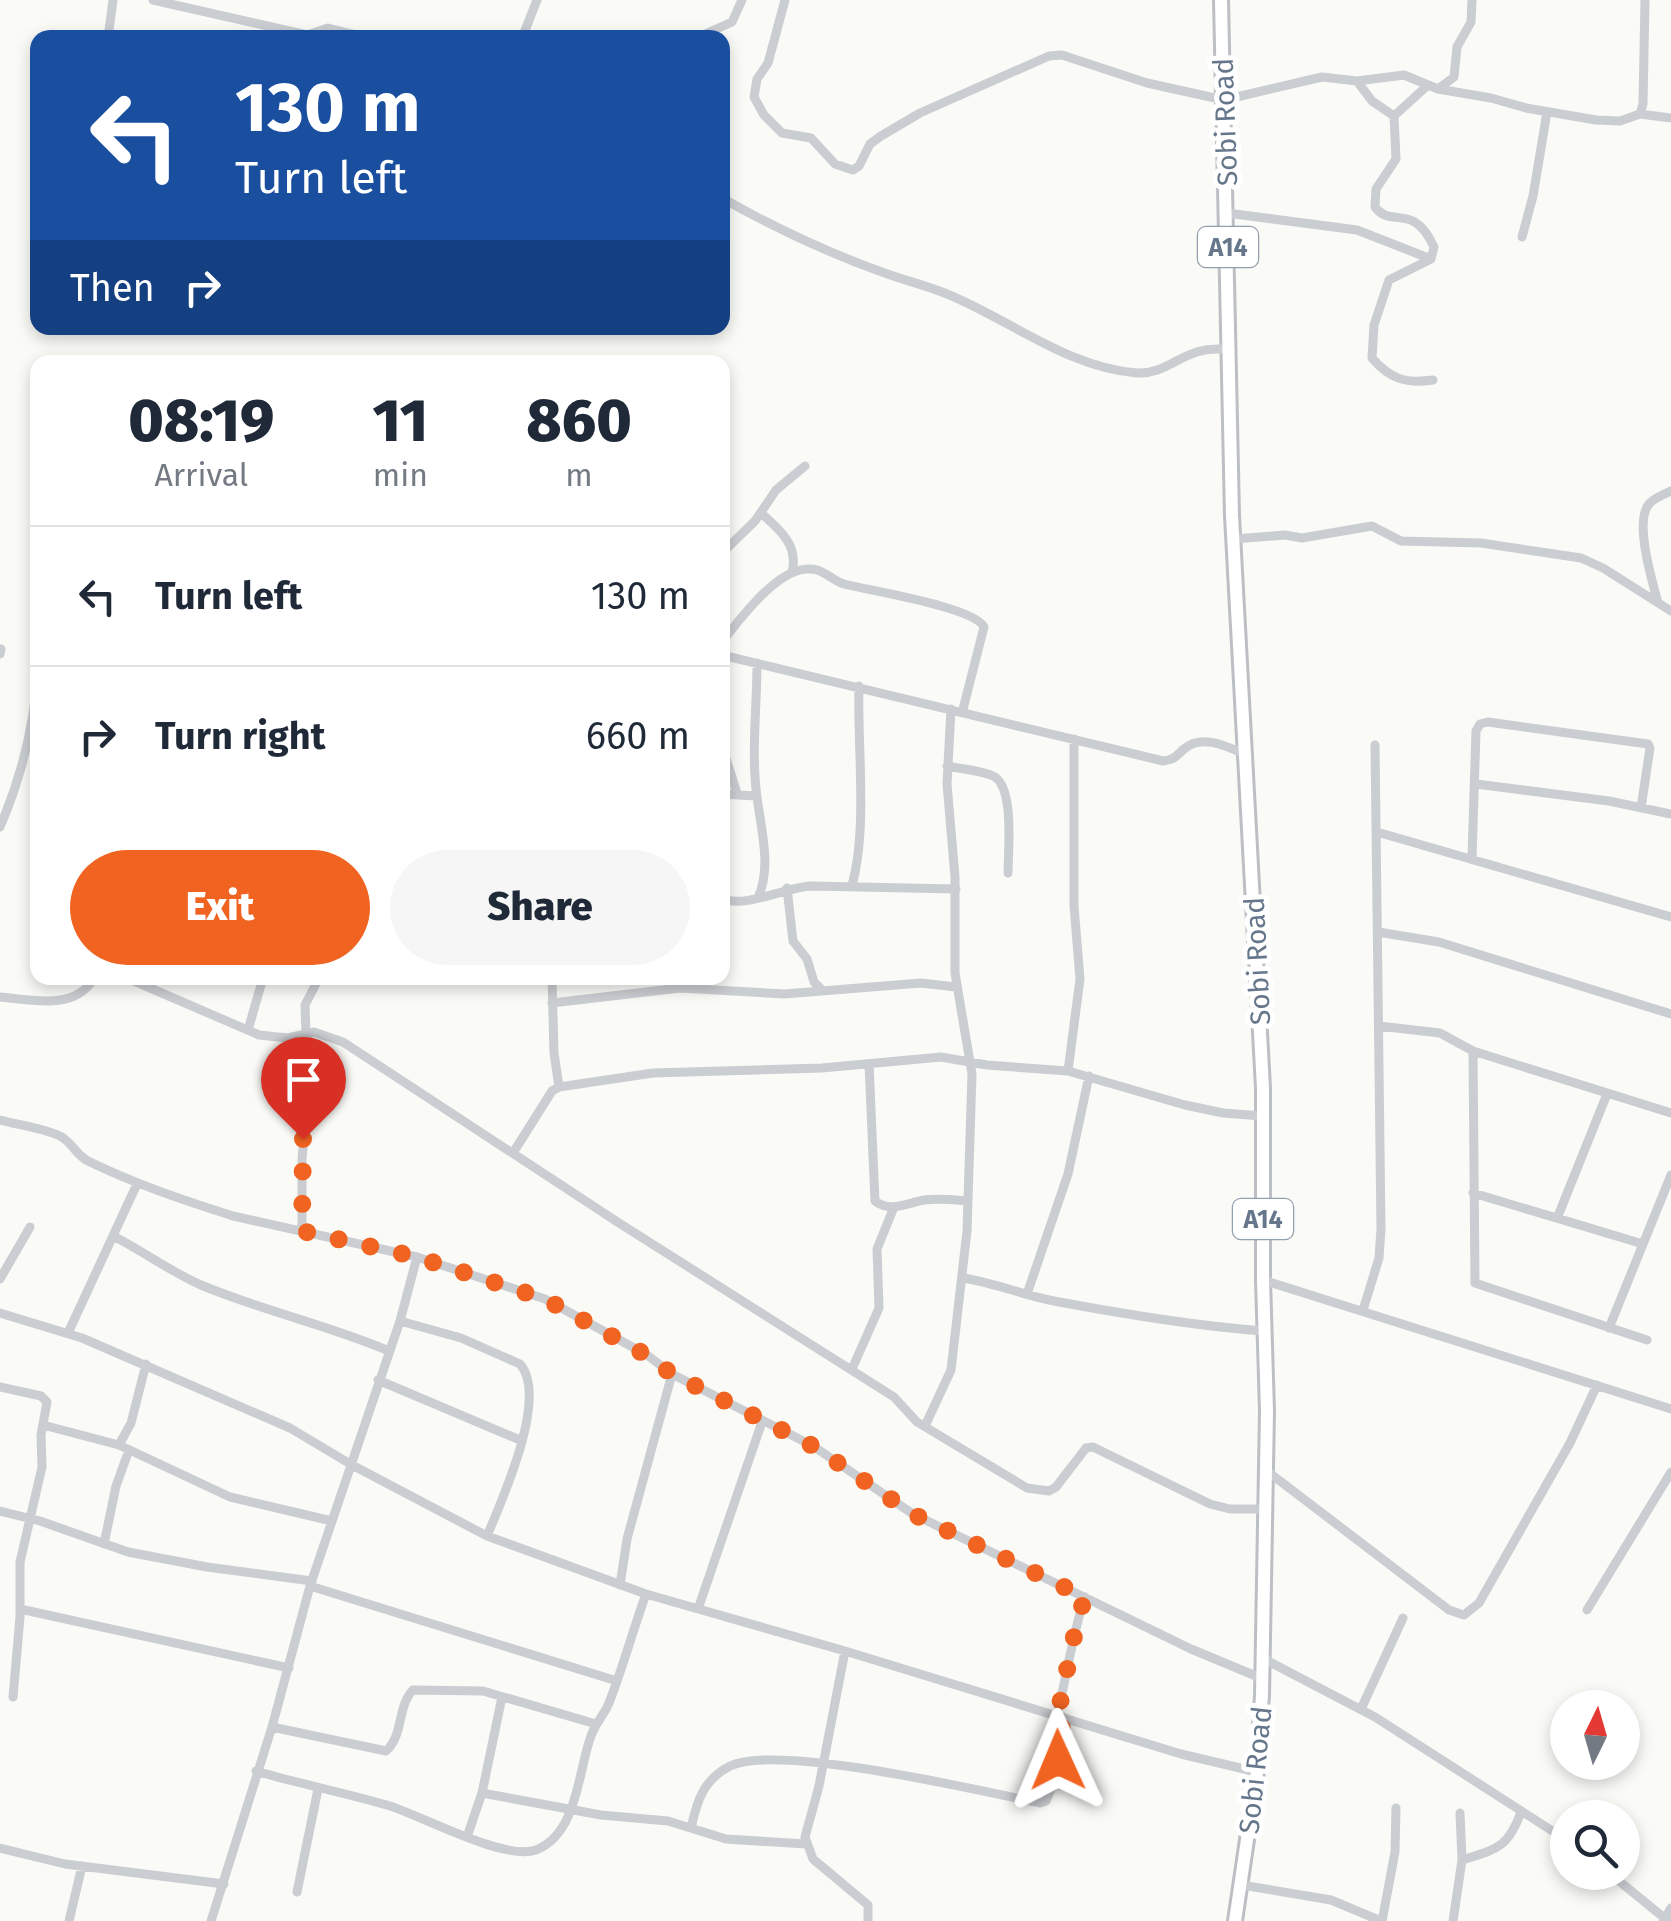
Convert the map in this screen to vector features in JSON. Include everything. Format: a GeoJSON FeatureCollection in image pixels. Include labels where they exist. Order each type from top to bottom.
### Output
{"type":"FeatureCollection","features":[{"type":"Feature","properties":{"kind":"highway","name":"Sobi Road"},"geometry":{"type":"LineString","coordinates":[[1221,0],[1232,516],[1260,996],[1267,1471],[1264,1658],[1257,1772],[1235,1921]]}},
{"type":"Feature","properties":{"kind":"street"},"geometry":{"type":"LineString","coordinates":[[109,30],[113,0]]}},
{"type":"Feature","properties":{"kind":"street"},"geometry":{"type":"LineString","coordinates":[[154,0],[287,30]]}},
{"type":"Feature","properties":{"kind":"street"},"geometry":{"type":"LineString","coordinates":[[525,30],[537,0]]}},
{"type":"Feature","properties":{"kind":"street"},"geometry":{"type":"LineString","coordinates":[[714,30],[732,22],[742,0]]}},
{"type":"Feature","properties":{"kind":"street"},"geometry":{"type":"LineString","coordinates":[[786,0],[768,63],[754,87],[754,97],[764,115],[782,133],[810,138],[825,156],[846,170],[860,166],[874,140],[920,112],[1049,56],[1062,55],[1147,83],[1224,100],[1322,77],[1357,81],[1404,75],[1433,87],[1547,112],[1620,120],[1640,114],[1671,118]]}},
{"type":"Feature","properties":{"kind":"street"},"geometry":{"type":"LineString","coordinates":[[1394,116],[1433,87],[1454,77],[1457,47],[1471,22],[1472,0]]}},
{"type":"Feature","properties":{"kind":"street"},"geometry":{"type":"LineString","coordinates":[[1640,114],[1645,0]]}},
{"type":"Feature","properties":{"kind":"street"},"geometry":{"type":"LineString","coordinates":[[1357,81],[1372,100],[1394,116]]}},
{"type":"Feature","properties":{"kind":"street"},"geometry":{"type":"LineString","coordinates":[[1522,237],[1547,112]]}},
{"type":"Feature","properties":{"kind":"street"},"geometry":{"type":"LineString","coordinates":[[1394,116],[1396,159],[1376,190],[1375,207],[1384,216],[1417,222],[1434,247],[1430,259],[1395,276],[1385,286],[1370,345],[1372,358],[1394,378],[1433,380]]}},
{"type":"Feature","properties":{"kind":"street"},"geometry":{"type":"LineString","coordinates":[[730,202],[812,245],[950,295],[1072,356],[1107,368],[1150,372],[1198,349],[1230,350]]}},
{"type":"Feature","properties":{"kind":"street"},"geometry":{"type":"LineString","coordinates":[[1227,213],[1357,230],[1430,259]]}},
{"type":"Feature","properties":{"kind":"street"},"geometry":{"type":"LineString","coordinates":[[730,546],[761,513],[776,490],[806,466]]}},
{"type":"Feature","properties":{"kind":"street"},"geometry":{"type":"LineString","coordinates":[[1658,603],[1645,548],[1644,520],[1652,500],[1671,491]]}},
{"type":"Feature","properties":{"kind":"street"},"geometry":{"type":"LineString","coordinates":[[761,513],[787,537],[795,563],[792,572]]}},
{"type":"Feature","properties":{"kind":"street"},"geometry":{"type":"LineString","coordinates":[[1234,539],[1284,535],[1302,538],[1372,526],[1400,540],[1481,543],[1581,558],[1671,612]]}},
{"type":"Feature","properties":{"kind":"street"},"geometry":{"type":"LineString","coordinates":[[730,633],[770,587],[792,572],[814,569],[844,584],[946,606],[981,621],[984,631],[962,712]]}},
{"type":"Feature","properties":{"kind":"street"},"geometry":{"type":"LineString","coordinates":[[730,657],[1162,761],[1170,761],[1193,742],[1201,741],[1247,755]]}},
{"type":"Feature","properties":{"kind":"street"},"geometry":{"type":"LineString","coordinates":[[757,663],[756,796],[762,824],[765,883],[758,898]]}},
{"type":"Feature","properties":{"kind":"street"},"geometry":{"type":"LineString","coordinates":[[852,885],[856,868],[859,686]]}},
{"type":"Feature","properties":{"kind":"street"},"geometry":{"type":"LineString","coordinates":[[926,1426],[951,1370],[963,1278],[972,1074],[956,988],[956,888],[946,766],[951,709]]}},
{"type":"Feature","properties":{"kind":"street"},"geometry":{"type":"LineString","coordinates":[[1472,858],[1476,731],[1480,724],[1488,722],[1650,746],[1642,808]]}},
{"type":"Feature","properties":{"kind":"street"},"geometry":{"type":"LineString","coordinates":[[0,826],[21,774],[30,734]]}},
{"type":"Feature","properties":{"kind":"street"},"geometry":{"type":"LineString","coordinates":[[1068,1071],[1080,978],[1074,906],[1074,739]]}},
{"type":"Feature","properties":{"kind":"street"},"geometry":{"type":"LineString","coordinates":[[1363,1310],[1380,1244],[1375,745]]}},
{"type":"Feature","properties":{"kind":"street"},"geometry":{"type":"LineString","coordinates":[[946,766],[995,776],[1002,783],[1008,812],[1008,874]]}},
{"type":"Feature","properties":{"kind":"street"},"geometry":{"type":"LineString","coordinates":[[730,771],[737,793]]}},
{"type":"Feature","properties":{"kind":"street"},"geometry":{"type":"LineString","coordinates":[[1476,784],[1671,814]]}},
{"type":"Feature","properties":{"kind":"street"},"geometry":{"type":"LineString","coordinates":[[730,793],[756,796]]}},
{"type":"Feature","properties":{"kind":"street"},"geometry":{"type":"LineString","coordinates":[[1377,832],[1671,917]]}},
{"type":"Feature","properties":{"kind":"street"},"geometry":{"type":"LineString","coordinates":[[856,868],[871,885]]}},
{"type":"Feature","properties":{"kind":"street"},"geometry":{"type":"LineString","coordinates":[[765,883],[783,889]]}},
{"type":"Feature","properties":{"kind":"street"},"geometry":{"type":"LineString","coordinates":[[730,900],[740,903],[783,889],[852,885],[956,888]]}},
{"type":"Feature","properties":{"kind":"street"},"geometry":{"type":"LineString","coordinates":[[783,889],[793,941],[807,958],[814,982],[822,990]]}},
{"type":"Feature","properties":{"kind":"street"},"geometry":{"type":"LineString","coordinates":[[1378,932],[1440,942],[1671,1014]]}},
{"type":"Feature","properties":{"kind":"street"},"geometry":{"type":"LineString","coordinates":[[552,1003],[680,988],[784,994],[921,983],[956,988]]}},
{"type":"Feature","properties":{"kind":"street"},"geometry":{"type":"LineString","coordinates":[[0,997],[66,1000],[77,996],[87,985]]}},
{"type":"Feature","properties":{"kind":"street"},"geometry":{"type":"LineString","coordinates":[[154,985],[248,1030],[288,1038],[324,1033],[343,1042],[852,1369],[894,1397],[926,1426],[1027,1488],[1048,1491],[1056,1487],[1086,1448],[1093,1447],[1210,1504],[1230,1509],[1267,1509]]}},
{"type":"Feature","properties":{"kind":"street"},"geometry":{"type":"LineString","coordinates":[[248,1030],[261,985]]}},
{"type":"Feature","properties":{"kind":"street"},"geometry":{"type":"LineString","coordinates":[[302,1051],[305,1005],[315,985]]}},
{"type":"Feature","properties":{"kind":"street"},"geometry":{"type":"LineString","coordinates":[[552,985],[559,1087]]}},
{"type":"Feature","properties":{"kind":"street"},"geometry":{"type":"LineString","coordinates":[[1379,1026],[1440,1033],[1474,1051],[1671,1113]]}},
{"type":"Feature","properties":{"kind":"street"},"geometry":{"type":"LineString","coordinates":[[288,1038],[307,1060],[302,1231]]}},
{"type":"Feature","properties":{"kind":"street"},"geometry":{"type":"LineString","coordinates":[[1474,1051],[1475,1283],[1647,1340]]}},
{"type":"Feature","properties":{"kind":"street"},"geometry":{"type":"LineString","coordinates":[[513,1153],[552,1090],[559,1087],[654,1072],[869,1064],[941,1057],[1021,1069],[1068,1071],[1185,1105],[1262,1116]]}},
{"type":"Feature","properties":{"kind":"street"},"geometry":{"type":"LineString","coordinates":[[869,1064],[875,1201],[880,1206],[894,1207],[924,1200],[967,1201]]}},
{"type":"Feature","properties":{"kind":"street"},"geometry":{"type":"LineString","coordinates":[[1028,1294],[1068,1174],[1089,1076]]}},
{"type":"Feature","properties":{"kind":"street"},"geometry":{"type":"LineString","coordinates":[[1558,1216],[1607,1094]]}},
{"type":"Feature","properties":{"kind":"street"},"geometry":{"type":"LineString","coordinates":[[0,1120],[62,1137],[79,1156],[138,1184],[233,1216],[417,1257],[545,1299],[646,1355],[672,1374],[813,1446],[913,1514],[1190,1649],[1263,1678]]}},
{"type":"Feature","properties":{"kind":"street"},"geometry":{"type":"LineString","coordinates":[[1608,1328],[1671,1175]]}},
{"type":"Feature","properties":{"kind":"street"},"geometry":{"type":"LineString","coordinates":[[68,1333],[138,1184]]}},
{"type":"Feature","properties":{"kind":"street"},"geometry":{"type":"LineString","coordinates":[[1473,1193],[1643,1244]]}},
{"type":"Feature","properties":{"kind":"street"},"geometry":{"type":"LineString","coordinates":[[852,1369],[880,1308],[877,1249],[894,1207]]}},
{"type":"Feature","properties":{"kind":"street"},"geometry":{"type":"LineString","coordinates":[[0,1279],[30,1228]]}},
{"type":"Feature","properties":{"kind":"street"},"geometry":{"type":"LineString","coordinates":[[113,1236],[149,1253],[195,1283],[271,1313],[346,1333],[389,1351]]}},
{"type":"Feature","properties":{"kind":"street"},"geometry":{"type":"LineString","coordinates":[[210,1921],[272,1726],[312,1583],[400,1321],[417,1257]]}},
{"type":"Feature","properties":{"kind":"street"},"geometry":{"type":"LineString","coordinates":[[963,1278],[1108,1310],[1264,1331]]}},
{"type":"Feature","properties":{"kind":"street"},"geometry":{"type":"LineString","coordinates":[[1263,1280],[1671,1409]]}},
{"type":"Feature","properties":{"kind":"street"},"geometry":{"type":"LineString","coordinates":[[0,1313],[68,1333],[146,1364],[290,1428],[487,1536],[620,1586],[1181,1754],[1257,1772]]}},
{"type":"Feature","properties":{"kind":"street"},"geometry":{"type":"LineString","coordinates":[[400,1321],[461,1338],[520,1364],[531,1384],[511,1478],[487,1536]]}},
{"type":"Feature","properties":{"kind":"street"},"geometry":{"type":"LineString","coordinates":[[104,1544],[146,1364]]}},
{"type":"Feature","properties":{"kind":"street"},"geometry":{"type":"LineString","coordinates":[[620,1586],[627,1539],[672,1374]]}},
{"type":"Feature","properties":{"kind":"street"},"geometry":{"type":"LineString","coordinates":[[378,1380],[520,1440]]}},
{"type":"Feature","properties":{"kind":"street"},"geometry":{"type":"LineString","coordinates":[[1267,1471],[1448,1610],[1464,1615],[1479,1602],[1570,1443],[1597,1385]]}},
{"type":"Feature","properties":{"kind":"street"},"geometry":{"type":"LineString","coordinates":[[0,1388],[46,1398],[42,1467],[20,1562],[12,1697]]}},
{"type":"Feature","properties":{"kind":"street"},"geometry":{"type":"LineString","coordinates":[[698,1609],[762,1422]]}},
{"type":"Feature","properties":{"kind":"street"},"geometry":{"type":"LineString","coordinates":[[43,1424],[124,1447],[230,1497],[332,1520]]}},
{"type":"Feature","properties":{"kind":"street"},"geometry":{"type":"LineString","coordinates":[[1587,1610],[1671,1472]]}},
{"type":"Feature","properties":{"kind":"street"},"geometry":{"type":"LineString","coordinates":[[0,1511],[104,1544],[208,1568],[312,1583],[616,1681]]}},
{"type":"Feature","properties":{"kind":"street"},"geometry":{"type":"LineString","coordinates":[[256,1771],[392,1807],[467,1837],[517,1850],[538,1849],[572,1808],[596,1724],[608,1707],[646,1594]]}},
{"type":"Feature","properties":{"kind":"street"},"geometry":{"type":"LineString","coordinates":[[692,1828],[700,1792],[731,1766],[754,1760],[824,1762],[1040,1803],[1046,1801],[1052,1786],[1075,1626],[1085,1597]]}},
{"type":"Feature","properties":{"kind":"street"},"geometry":{"type":"LineString","coordinates":[[20,1609],[289,1668]]}},
{"type":"Feature","properties":{"kind":"street"},"geometry":{"type":"LineString","coordinates":[[1361,1709],[1403,1618]]}},
{"type":"Feature","properties":{"kind":"street"},"geometry":{"type":"LineString","coordinates":[[846,1651],[824,1762],[807,1822],[806,1844],[813,1859],[868,1904],[868,1921]]}},
{"type":"Feature","properties":{"kind":"street"},"geometry":{"type":"LineString","coordinates":[[1264,1658],[1361,1709],[1550,1830]]}},
{"type":"Feature","properties":{"kind":"street"},"geometry":{"type":"LineString","coordinates":[[272,1726],[386,1751],[395,1740],[406,1697],[413,1690],[483,1690],[596,1724]]}},
{"type":"Feature","properties":{"kind":"street"},"geometry":{"type":"LineString","coordinates":[[467,1837],[482,1793],[502,1697]]}},
{"type":"Feature","properties":{"kind":"street"},"geometry":{"type":"LineString","coordinates":[[298,1892],[318,1789]]}},
{"type":"Feature","properties":{"kind":"street"},"geometry":{"type":"LineString","coordinates":[[482,1793],[668,1822],[726,1839],[806,1844]]}},
{"type":"Feature","properties":{"kind":"street"},"geometry":{"type":"LineString","coordinates":[[1242,1885],[1331,1900],[1381,1921],[1394,1852],[1396,1808]]}},
{"type":"Feature","properties":{"kind":"street"},"geometry":{"type":"LineString","coordinates":[[1453,1921],[1462,1860],[1460,1812]]}},
{"type":"Feature","properties":{"kind":"street"},"geometry":{"type":"LineString","coordinates":[[1462,1860],[1499,1848],[1508,1841],[1521,1812]]}},
{"type":"Feature","properties":{"kind":"street"},"geometry":{"type":"LineString","coordinates":[[0,1848],[82,1866],[224,1884]]}},
{"type":"Feature","properties":{"kind":"street"},"geometry":{"type":"LineString","coordinates":[[68,1921],[82,1866]]}},
{"type":"Feature","properties":{"kind":"street"},"geometry":{"type":"LineString","coordinates":[[1629,1890],[1665,1920],[1671,1908]]}},
{"type":"Feature","properties":{"kind":"route"},"geometry":{"type":"LineString","coordinates":[[303,1139],[302,1231],[417,1257],[545,1299],[646,1355],[672,1374],[813,1446],[913,1514],[1085,1597],[1075,1626],[1057,1716],[1063,1717],[1058,1760]]}}]}
